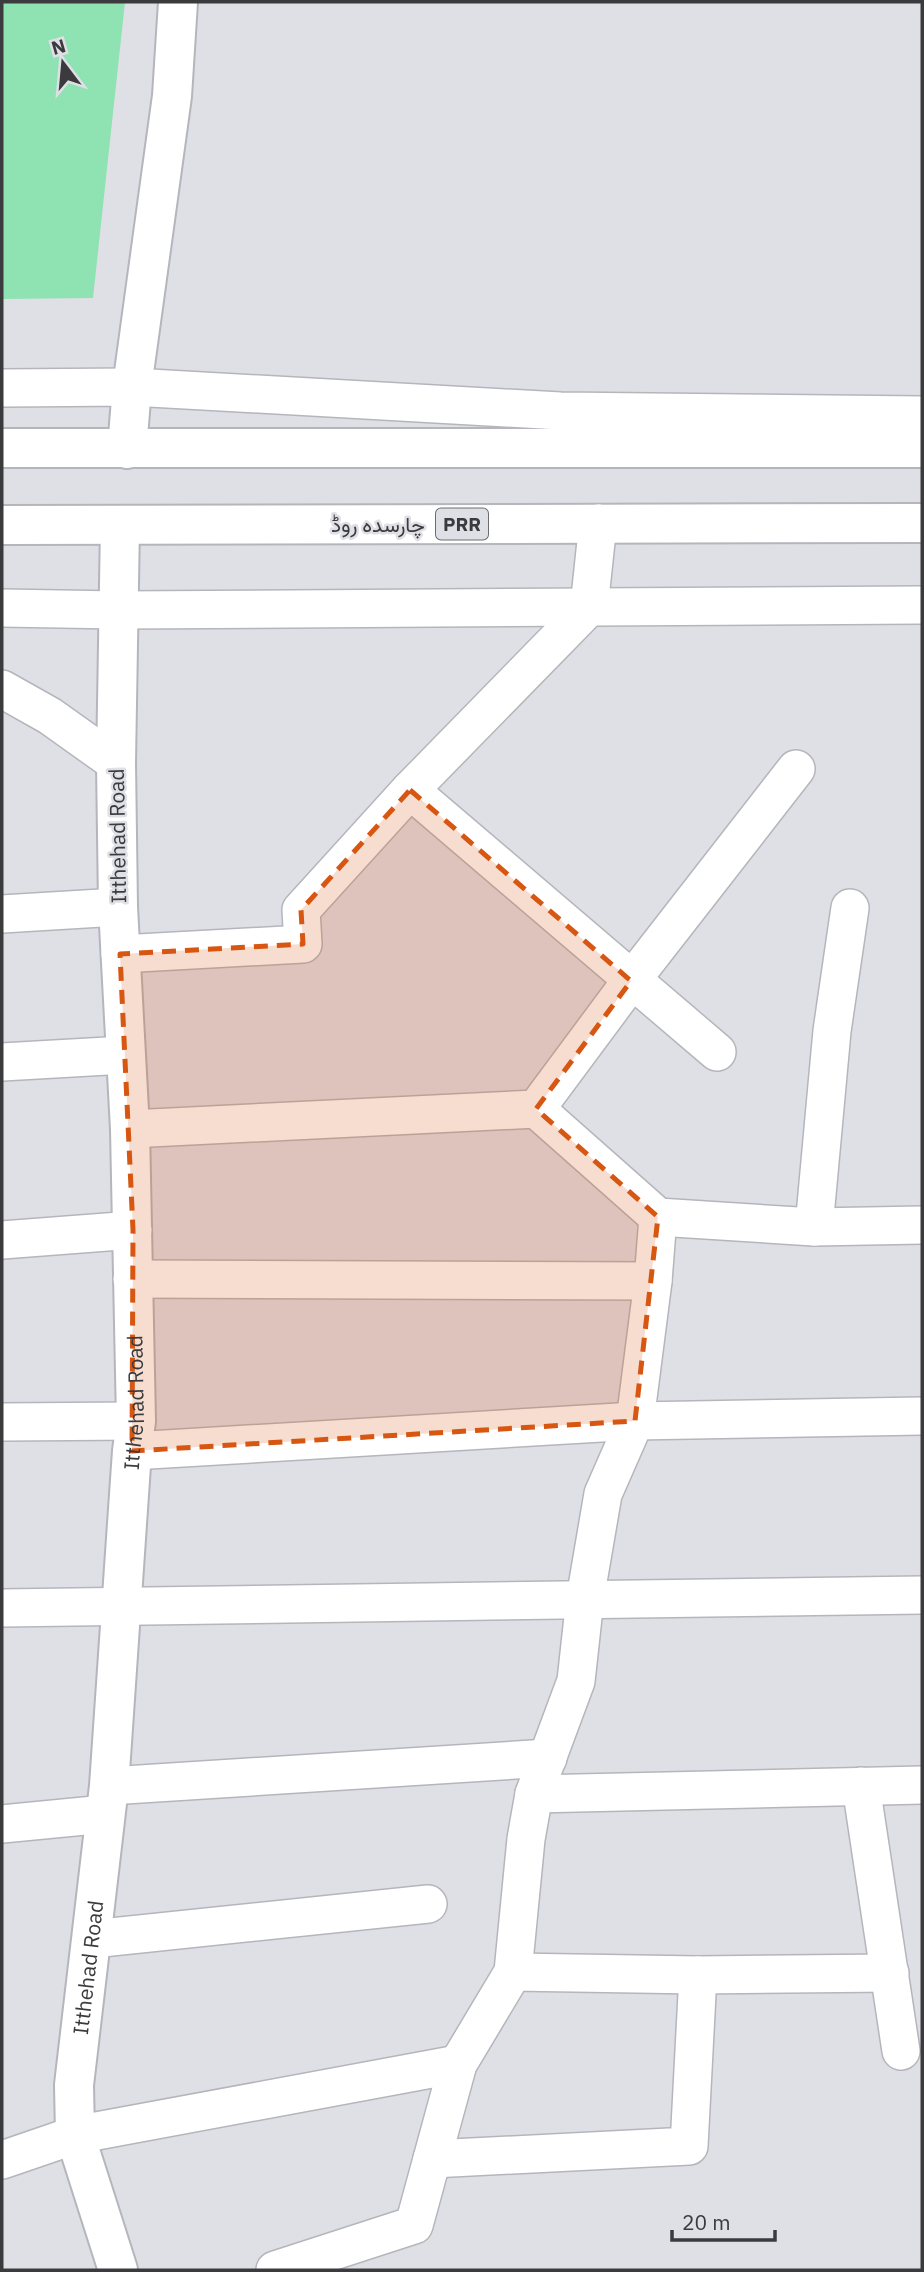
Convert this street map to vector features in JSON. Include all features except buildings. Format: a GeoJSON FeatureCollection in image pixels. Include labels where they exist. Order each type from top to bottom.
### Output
{"type":"FeatureCollection","features":[{"type":"Feature","properties":{"kind":"main road"},"geometry":{"type":"LineString","coordinates":[[127,449],[132,387],[172,96],[178,2]]}},
{"type":"Feature","properties":{"kind":"main road"},"geometry":{"type":"LineString","coordinates":[[2,448],[922,448]]}},
{"type":"Feature","properties":{"kind":"main road","name":"چارسدہ روڈ"},"geometry":{"type":"LineString","coordinates":[[2,525],[922,523]]}},
{"type":"Feature","properties":{"kind":"main road","name":"Itthehad Road"},"geometry":{"type":"LineString","coordinates":[[118,2270],[75,2135],[74,2085],[107,1800],[134,1436],[130,1129],[118,907],[116,763],[120,525]]}},
{"type":"Feature","properties":{"kind":"street"},"geometry":{"type":"LineString","coordinates":[[2,387],[132,387],[560,411],[922,415]]}},
{"type":"Feature","properties":{"kind":"street"},"geometry":{"type":"LineString","coordinates":[[120,954],[303,944],[301,910],[410,790],[589,607],[598,523]]}},
{"type":"Feature","properties":{"kind":"street"},"geometry":{"type":"LineString","coordinates":[[2,608],[118,610],[922,605]]}},
{"type":"Feature","properties":{"kind":"street"},"geometry":{"type":"LineString","coordinates":[[2,689],[50,716],[116,763]]}},
{"type":"Feature","properties":{"kind":"street"},"geometry":{"type":"LineString","coordinates":[[536,1110],[631,981],[796,769]]}},
{"type":"Feature","properties":{"kind":"street"},"geometry":{"type":"LineString","coordinates":[[410,790],[717,1052]]}},
{"type":"Feature","properties":{"kind":"street"},"geometry":{"type":"LineString","coordinates":[[2,914],[118,907]]}},
{"type":"Feature","properties":{"kind":"street"},"geometry":{"type":"LineString","coordinates":[[814,1227],[832,1031],[850,908]]}},
{"type":"Feature","properties":{"kind":"street"},"geometry":{"type":"LineString","coordinates":[[2,1062],[125,1055]]}},
{"type":"Feature","properties":{"kind":"street"},"geometry":{"type":"LineString","coordinates":[[130,1129],[536,1110],[658,1217],[814,1227],[922,1225]]}},
{"type":"Feature","properties":{"kind":"street"},"geometry":{"type":"LineString","coordinates":[[275,2270],[414,2225],[458,2064],[513,1972],[526,1839],[534,1794],[576,1681],[585,1599],[603,1494],[635,1421],[653,1281],[658,1217]]}},
{"type":"Feature","properties":{"kind":"street"},"geometry":{"type":"LineString","coordinates":[[2,1240],[133,1230]]}},
{"type":"Feature","properties":{"kind":"street"},"geometry":{"type":"LineString","coordinates":[[132,1279],[653,1281]]}},
{"type":"Feature","properties":{"kind":"street"},"geometry":{"type":"LineString","coordinates":[[2,1422],[134,1436],[635,1421],[922,1416]]}},
{"type":"Feature","properties":{"kind":"street"},"geometry":{"type":"LineString","coordinates":[[2,1608],[922,1595]]}},
{"type":"Feature","properties":{"kind":"street"},"geometry":{"type":"LineString","coordinates":[[2,1824],[107,1800],[548,1758]]}},
{"type":"Feature","properties":{"kind":"street"},"geometry":{"type":"LineString","coordinates":[[534,1794],[922,1785]]}},
{"type":"Feature","properties":{"kind":"street"},"geometry":{"type":"LineString","coordinates":[[861,1786],[901,2051]]}},
{"type":"Feature","properties":{"kind":"street"},"geometry":{"type":"LineString","coordinates":[[92,1939],[428,1904]]}},
{"type":"Feature","properties":{"kind":"street"},"geometry":{"type":"LineString","coordinates":[[513,1972],[698,1975],[890,1973]]}},
{"type":"Feature","properties":{"kind":"street"},"geometry":{"type":"LineString","coordinates":[[432,2159],[689,2146],[698,1975]]}},
{"type":"Feature","properties":{"kind":"street"},"geometry":{"type":"LineString","coordinates":[[2,2160],[75,2135],[458,2064]]}},
{"type":"Feature","properties":{"kind":"highlighted area"},"geometry":{"type":"Polygon","coordinates":[[[410,790],[631,981],[536,1109],[658,1217],[635,1421],[132,1451],[133,1230],[120,954],[303,944],[301,910],[410,790]]]}},
{"type":"Feature","properties":{"kind":"green space"},"geometry":{"type":"Polygon","coordinates":[[[2,2],[125,2],[93,298],[2,299],[2,2]]]}}]}
